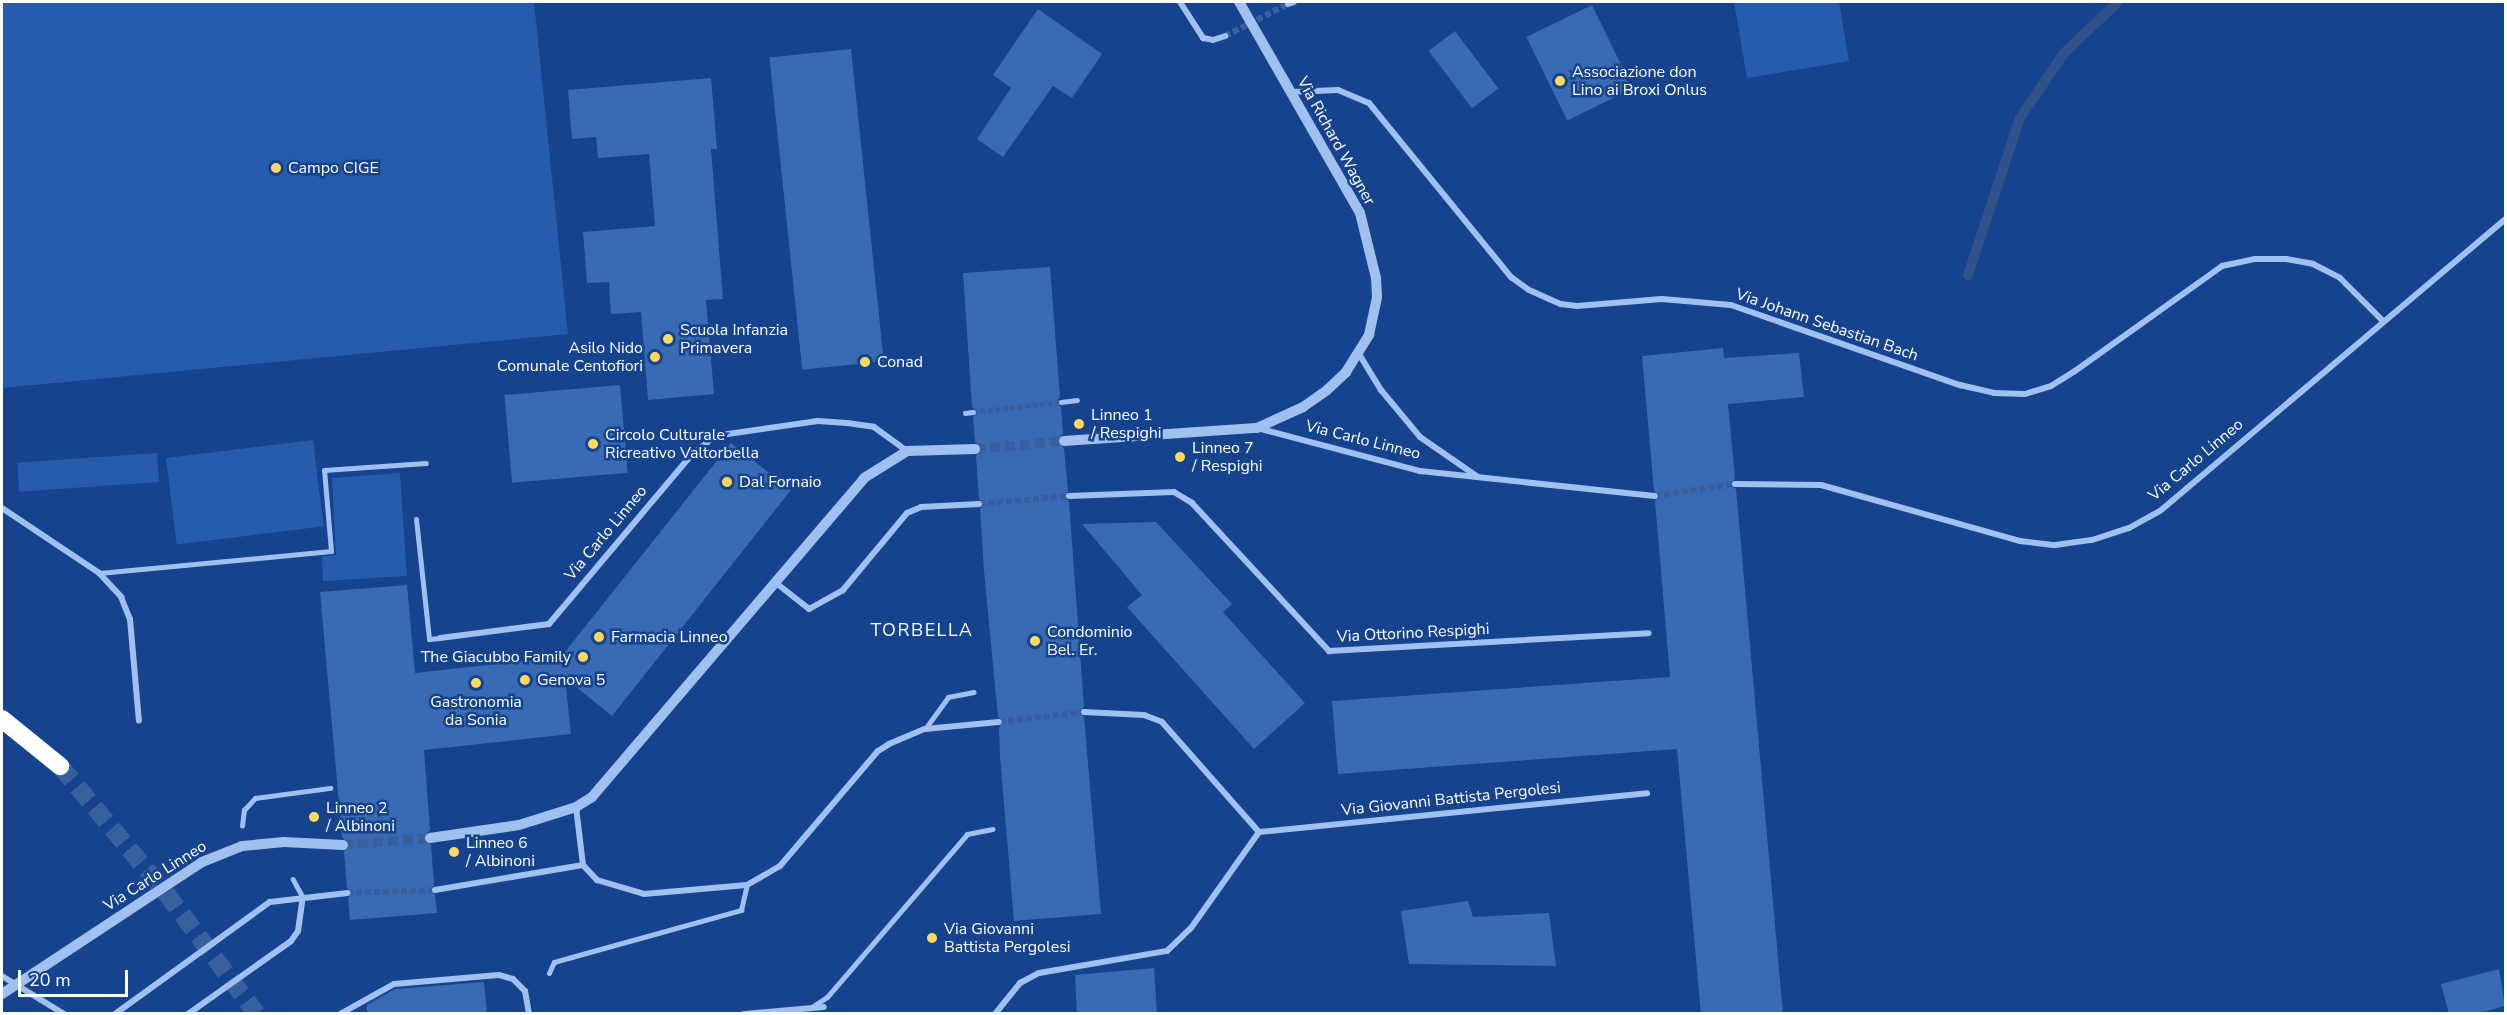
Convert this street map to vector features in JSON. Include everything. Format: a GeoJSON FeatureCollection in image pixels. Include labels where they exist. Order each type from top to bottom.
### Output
{"type":"FeatureCollection","features":[{"type":"Feature","properties":{"kind":"highway"},"geometry":{"type":"LineString","coordinates":[[2,719],[60,766]]}},
{"type":"Feature","properties":{"kind":"street"},"geometry":{"type":"LineString","coordinates":[[1180,2],[1203,38],[1213,40],[1225,36]]}},
{"type":"Feature","properties":{"kind":"street","name":"Via Richard Wagner"},"geometry":{"type":"LineString","coordinates":[[1239,2],[1360,213],[1371,248],[1376,287],[1374,316],[1359,354],[1327,390],[1303,407],[1257,428]]}},
{"type":"Feature","properties":{"kind":"street","name":"Via Johann Sebastian Bach"},"geometry":{"type":"LineString","coordinates":[[1291,92],[1338,90],[1369,103],[1395,130],[1466,226],[1511,277],[1529,290],[1561,304],[1577,306],[1662,298],[1731,305],[1960,385],[1994,393],[2025,394],[2051,386],[2075,371],[2222,266],[2254,259],[2286,258],[2313,264],[2340,278],[2383,321]]}},
{"type":"Feature","properties":{"kind":"street","name":"Via Carlo Linneo"},"geometry":{"type":"LineString","coordinates":[[1735,484],[1821,485],[2020,541],[2055,545],[2092,540],[2129,528],[2160,511],[2505,219]]}},
{"type":"Feature","properties":{"kind":"street"},"geometry":{"type":"LineString","coordinates":[[1359,354],[1381,390],[1420,437],[1481,479]]}},
{"type":"Feature","properties":{"kind":"street"},"geometry":{"type":"LineString","coordinates":[[1061,402],[1077,400]]}},
{"type":"Feature","properties":{"kind":"street"},"geometry":{"type":"LineString","coordinates":[[965,413],[973,412]]}},
{"type":"Feature","properties":{"kind":"street","name":"Via Carlo Linneo"},"geometry":{"type":"LineString","coordinates":[[416,519],[429,639],[549,624],[688,459],[714,436],[818,421],[847,423],[874,427],[907,451]]}},
{"type":"Feature","properties":{"kind":"street","name":"Via Carlo Linneo"},"geometry":{"type":"LineString","coordinates":[[1064,441],[1257,428],[1420,471],[1654,496]]}},
{"type":"Feature","properties":{"kind":"street"},"geometry":{"type":"LineString","coordinates":[[430,838],[519,825],[576,807],[614,774],[864,478],[907,451],[975,449]]}},
{"type":"Feature","properties":{"kind":"street"},"geometry":{"type":"LineString","coordinates":[[99,573],[331,550],[324,470],[426,463]]}},
{"type":"Feature","properties":{"kind":"street","name":"Via Ottorino Respighi"},"geometry":{"type":"LineString","coordinates":[[1069,496],[1174,492],[1192,503],[1329,651],[1648,633]]}},
{"type":"Feature","properties":{"kind":"street"},"geometry":{"type":"LineString","coordinates":[[776,583],[809,609],[843,590],[907,513],[921,507],[980,504]]}},
{"type":"Feature","properties":{"kind":"street"},"geometry":{"type":"LineString","coordinates":[[2,508],[99,573],[121,597],[130,619],[140,721]]}},
{"type":"Feature","properties":{"kind":"street"},"geometry":{"type":"LineString","coordinates":[[995,1014],[1020,982],[1039,973],[1167,951],[1191,928],[1259,832],[1162,722],[1144,715],[1084,712]]}},
{"type":"Feature","properties":{"kind":"street"},"geometry":{"type":"LineString","coordinates":[[576,807],[583,865],[597,880],[644,894],[747,885],[780,866],[878,752],[902,737],[925,729],[999,722]]}},
{"type":"Feature","properties":{"kind":"street","name":"Via Giovanni Battista Pergolesi"},"geometry":{"type":"LineString","coordinates":[[1259,832],[1647,793]]}},
{"type":"Feature","properties":{"kind":"street"},"geometry":{"type":"LineString","coordinates":[[810,1008],[827,997],[967,834],[993,829]]}},
{"type":"Feature","properties":{"kind":"street","name":"Via Carlo Linneo"},"geometry":{"type":"LineString","coordinates":[[2,994],[202,862],[242,846],[284,842],[343,845]]}},
{"type":"Feature","properties":{"kind":"street"},"geometry":{"type":"LineString","coordinates":[[435,890],[583,865]]}},
{"type":"Feature","properties":{"kind":"street"},"geometry":{"type":"LineString","coordinates":[[549,974],[554,962],[741,910],[747,885]]}},
{"type":"Feature","properties":{"kind":"street"},"geometry":{"type":"LineString","coordinates":[[115,1014],[270,902],[347,893]]}},
{"type":"Feature","properties":{"kind":"street"},"geometry":{"type":"LineString","coordinates":[[188,1014],[291,941],[298,931],[303,897]]}},
{"type":"Feature","properties":{"kind":"street"},"geometry":{"type":"LineString","coordinates":[[340,1014],[394,984],[499,975],[513,979],[525,991],[529,1014]]}},
{"type":"Feature","properties":{"kind":"street"},"geometry":{"type":"LineString","coordinates":[[2,976],[64,1014]]}},
{"type":"Feature","properties":{"kind":"street"},"geometry":{"type":"LineString","coordinates":[[744,1014],[824,1007]]}},
{"type":"Feature","properties":{"kind":"lane"},"geometry":{"type":"LineString","coordinates":[[925,729],[948,697],[974,692]]}},
{"type":"Feature","properties":{"kind":"lane"},"geometry":{"type":"LineString","coordinates":[[242,826],[244,810],[255,798],[330,788]]}},
{"type":"Feature","properties":{"kind":"lane"},"geometry":{"type":"LineString","coordinates":[[293,879],[303,897]]}},
{"type":"Feature","properties":{"kind":"shaded area","name":"Campo CIGE"},"geometry":{"type":"Polygon","coordinates":[[[2,2],[534,2],[568,334],[2,388],[2,2]]]}},
{"type":"Feature","properties":{"kind":"shaded area"},"geometry":{"type":"Polygon","coordinates":[[[1734,2],[1839,2],[1849,61],[1747,78],[1734,2]]]}},
{"type":"Feature","properties":{"kind":"shaded area"},"geometry":{"type":"Polygon","coordinates":[[[313,440],[324,526],[177,544],[166,458],[313,440]]]}},
{"type":"Feature","properties":{"kind":"shaded area"},"geometry":{"type":"Polygon","coordinates":[[[157,453],[159,482],[19,492],[17,463],[157,453]]]}},
{"type":"Feature","properties":{"kind":"shaded area"},"geometry":{"type":"Polygon","coordinates":[[[400,473],[407,576],[323,581],[322,556],[336,555],[332,478],[400,473]]]}},
{"type":"Feature","properties":{"kind":"building"},"geometry":{"type":"Polygon","coordinates":[[[1592,5],[1633,89],[1567,121],[1526,37],[1592,5]]]}},
{"type":"Feature","properties":{"kind":"building"},"geometry":{"type":"Polygon","coordinates":[[[1038,9],[1102,54],[1072,98],[1053,86],[1003,157],[977,139],[1011,88],[993,75],[1038,9]]]}},
{"type":"Feature","properties":{"kind":"building"},"geometry":{"type":"Polygon","coordinates":[[[1455,31],[1498,89],[1472,108],[1429,51],[1455,31]]]}},
{"type":"Feature","properties":{"kind":"building"},"geometry":{"type":"Polygon","coordinates":[[[851,49],[884,361],[802,370],[769,58],[851,49]]]}},
{"type":"Feature","properties":{"kind":"building"},"geometry":{"type":"Polygon","coordinates":[[[711,78],[717,149],[711,149],[723,299],[706,300],[714,394],[648,400],[641,312],[611,314],[609,282],[587,283],[583,232],[655,226],[649,154],[598,158],[596,137],[572,139],[568,90],[711,78]]]}},
{"type":"Feature","properties":{"kind":"building","name":"Condominio Bel. Er."},"geometry":{"type":"Polygon","coordinates":[[[1050,267],[1060,397],[1056,402],[1061,407],[1063,434],[1057,442],[1064,448],[1068,491],[1064,497],[1069,501],[1084,707],[1079,712],[1084,717],[1101,914],[1014,921],[1000,757],[999,727],[1004,722],[998,717],[984,571],[980,509],[984,503],[979,499],[976,456],[982,448],[975,442],[973,417],[978,412],[972,407],[963,273],[1050,267]]]}},
{"type":"Feature","properties":{"kind":"building"},"geometry":{"type":"Polygon","coordinates":[[[1723,348],[1724,358],[1799,353],[1804,397],[1728,404],[1735,479],[1730,485],[1736,489],[1783,1014],[1701,1014],[1677,749],[1338,774],[1332,701],[1670,677],[1655,501],[1660,496],[1654,491],[1642,356],[1723,348]]]}},
{"type":"Feature","properties":{"kind":"building"},"geometry":{"type":"Polygon","coordinates":[[[620,385],[628,473],[512,483],[504,395],[620,385]]]}},
{"type":"Feature","properties":{"kind":"building"},"geometry":{"type":"Polygon","coordinates":[[[731,443],[791,490],[612,716],[565,678],[571,734],[424,750],[430,830],[423,838],[431,845],[434,885],[430,890],[435,895],[437,913],[350,920],[348,898],[352,893],[347,888],[344,852],[350,845],[342,837],[320,592],[407,585],[415,673],[561,657],[731,443]]]}},
{"type":"Feature","properties":{"kind":"building"},"geometry":{"type":"Polygon","coordinates":[[[1156,522],[1232,604],[1223,612],[1305,703],[1254,749],[1127,607],[1142,595],[1082,524],[1156,522]]]}},
{"type":"Feature","properties":{"kind":"building"},"geometry":{"type":"Polygon","coordinates":[[[1468,901],[1473,917],[1549,913],[1556,966],[1409,964],[1401,911],[1468,901]]]}},
{"type":"Feature","properties":{"kind":"building"},"geometry":{"type":"Polygon","coordinates":[[[1154,968],[1157,1014],[1077,1014],[1075,975],[1154,968]]]}},
{"type":"Feature","properties":{"kind":"building"},"geometry":{"type":"Polygon","coordinates":[[[2499,969],[2505,1006],[2476,1014],[2449,1014],[2441,984],[2499,969]]]}},
{"type":"Feature","properties":{"kind":"building"},"geometry":{"type":"Polygon","coordinates":[[[484,982],[487,1014],[367,1014],[367,1005],[395,989],[484,982]]]}},
{"type":"Feature","properties":{"kind":"waterway"},"geometry":{"type":"LineString","coordinates":[[1968,275],[2020,118],[2064,53],[2118,2]]}},
{"type":"Feature","properties":{"kind":"tunnel"},"geometry":{"type":"LineString","coordinates":[[1225,36],[1288,4]]}},
{"type":"Feature","properties":{"kind":"tunnel"},"geometry":{"type":"LineString","coordinates":[[973,412],[1061,402]]}},
{"type":"Feature","properties":{"kind":"tunnel"},"geometry":{"type":"LineString","coordinates":[[975,449],[1064,441]]}},
{"type":"Feature","properties":{"kind":"tunnel"},"geometry":{"type":"LineString","coordinates":[[1655,496],[1735,484]]}},
{"type":"Feature","properties":{"kind":"tunnel"},"geometry":{"type":"LineString","coordinates":[[979,504],[1069,496]]}},
{"type":"Feature","properties":{"kind":"tunnel"},"geometry":{"type":"LineString","coordinates":[[999,722],[1084,712]]}},
{"type":"Feature","properties":{"kind":"tunnel"},"geometry":{"type":"LineString","coordinates":[[60,766],[166,893],[257,1014]]}},
{"type":"Feature","properties":{"kind":"tunnel"},"geometry":{"type":"LineString","coordinates":[[343,845],[430,838]]}},
{"type":"Feature","properties":{"kind":"tunnel"},"geometry":{"type":"LineString","coordinates":[[347,893],[435,890]]}},
{"type":"Feature","properties":{"kind":"place","name":"Associazione don Lino ai Broxi Onlus"},"geometry":{"type":"Point","coordinates":[1560,81]}},
{"type":"Feature","properties":{"kind":"place","name":"Campo CIGE"},"geometry":{"type":"Point","coordinates":[276,168]}},
{"type":"Feature","properties":{"kind":"place","name":"Scuola Infanzia Primavera"},"geometry":{"type":"Point","coordinates":[668,339]}},
{"type":"Feature","properties":{"kind":"place","name":"Asilo Nido Comunale Centofiori"},"geometry":{"type":"Point","coordinates":[655,357]}},
{"type":"Feature","properties":{"kind":"place","name":"Conad"},"geometry":{"type":"Point","coordinates":[865,362]}},
{"type":"Feature","properties":{"kind":"place","name":"Linneo 1 / Respighi"},"geometry":{"type":"Point","coordinates":[1079,424]}},
{"type":"Feature","properties":{"kind":"place","name":"Circolo Culturale Ricreativo Valtorbella"},"geometry":{"type":"Point","coordinates":[593,444]}},
{"type":"Feature","properties":{"kind":"place","name":"Linneo 7 / Respighi"},"geometry":{"type":"Point","coordinates":[1180,457]}},
{"type":"Feature","properties":{"kind":"place","name":"Dal Fornaio"},"geometry":{"type":"Point","coordinates":[727,482]}},
{"type":"Feature","properties":{"kind":"place","name":"Farmacia Linneo"},"geometry":{"type":"Point","coordinates":[599,637]}},
{"type":"Feature","properties":{"kind":"place","name":"Condominio Bel. Er."},"geometry":{"type":"Point","coordinates":[1035,641]}},
{"type":"Feature","properties":{"kind":"place","name":"The Giacubbo Family"},"geometry":{"type":"Point","coordinates":[583,657]}},
{"type":"Feature","properties":{"kind":"place","name":"Genova 5"},"geometry":{"type":"Point","coordinates":[525,680]}},
{"type":"Feature","properties":{"kind":"place","name":"Gastronomia da Sonia"},"geometry":{"type":"Point","coordinates":[476,683]}},
{"type":"Feature","properties":{"kind":"place","name":"Linneo 2 / Albinoni"},"geometry":{"type":"Point","coordinates":[314,817]}},
{"type":"Feature","properties":{"kind":"place","name":"Linneo 6 / Albinoni"},"geometry":{"type":"Point","coordinates":[454,852]}},
{"type":"Feature","properties":{"kind":"place","name":"Via Giovanni Battista Pergolesi"},"geometry":{"type":"Point","coordinates":[932,938]}},
{"type":"Feature","properties":{"kind":"district","name":"TORBELLA"},"geometry":{"type":"Point","coordinates":[922,630]}}]}
